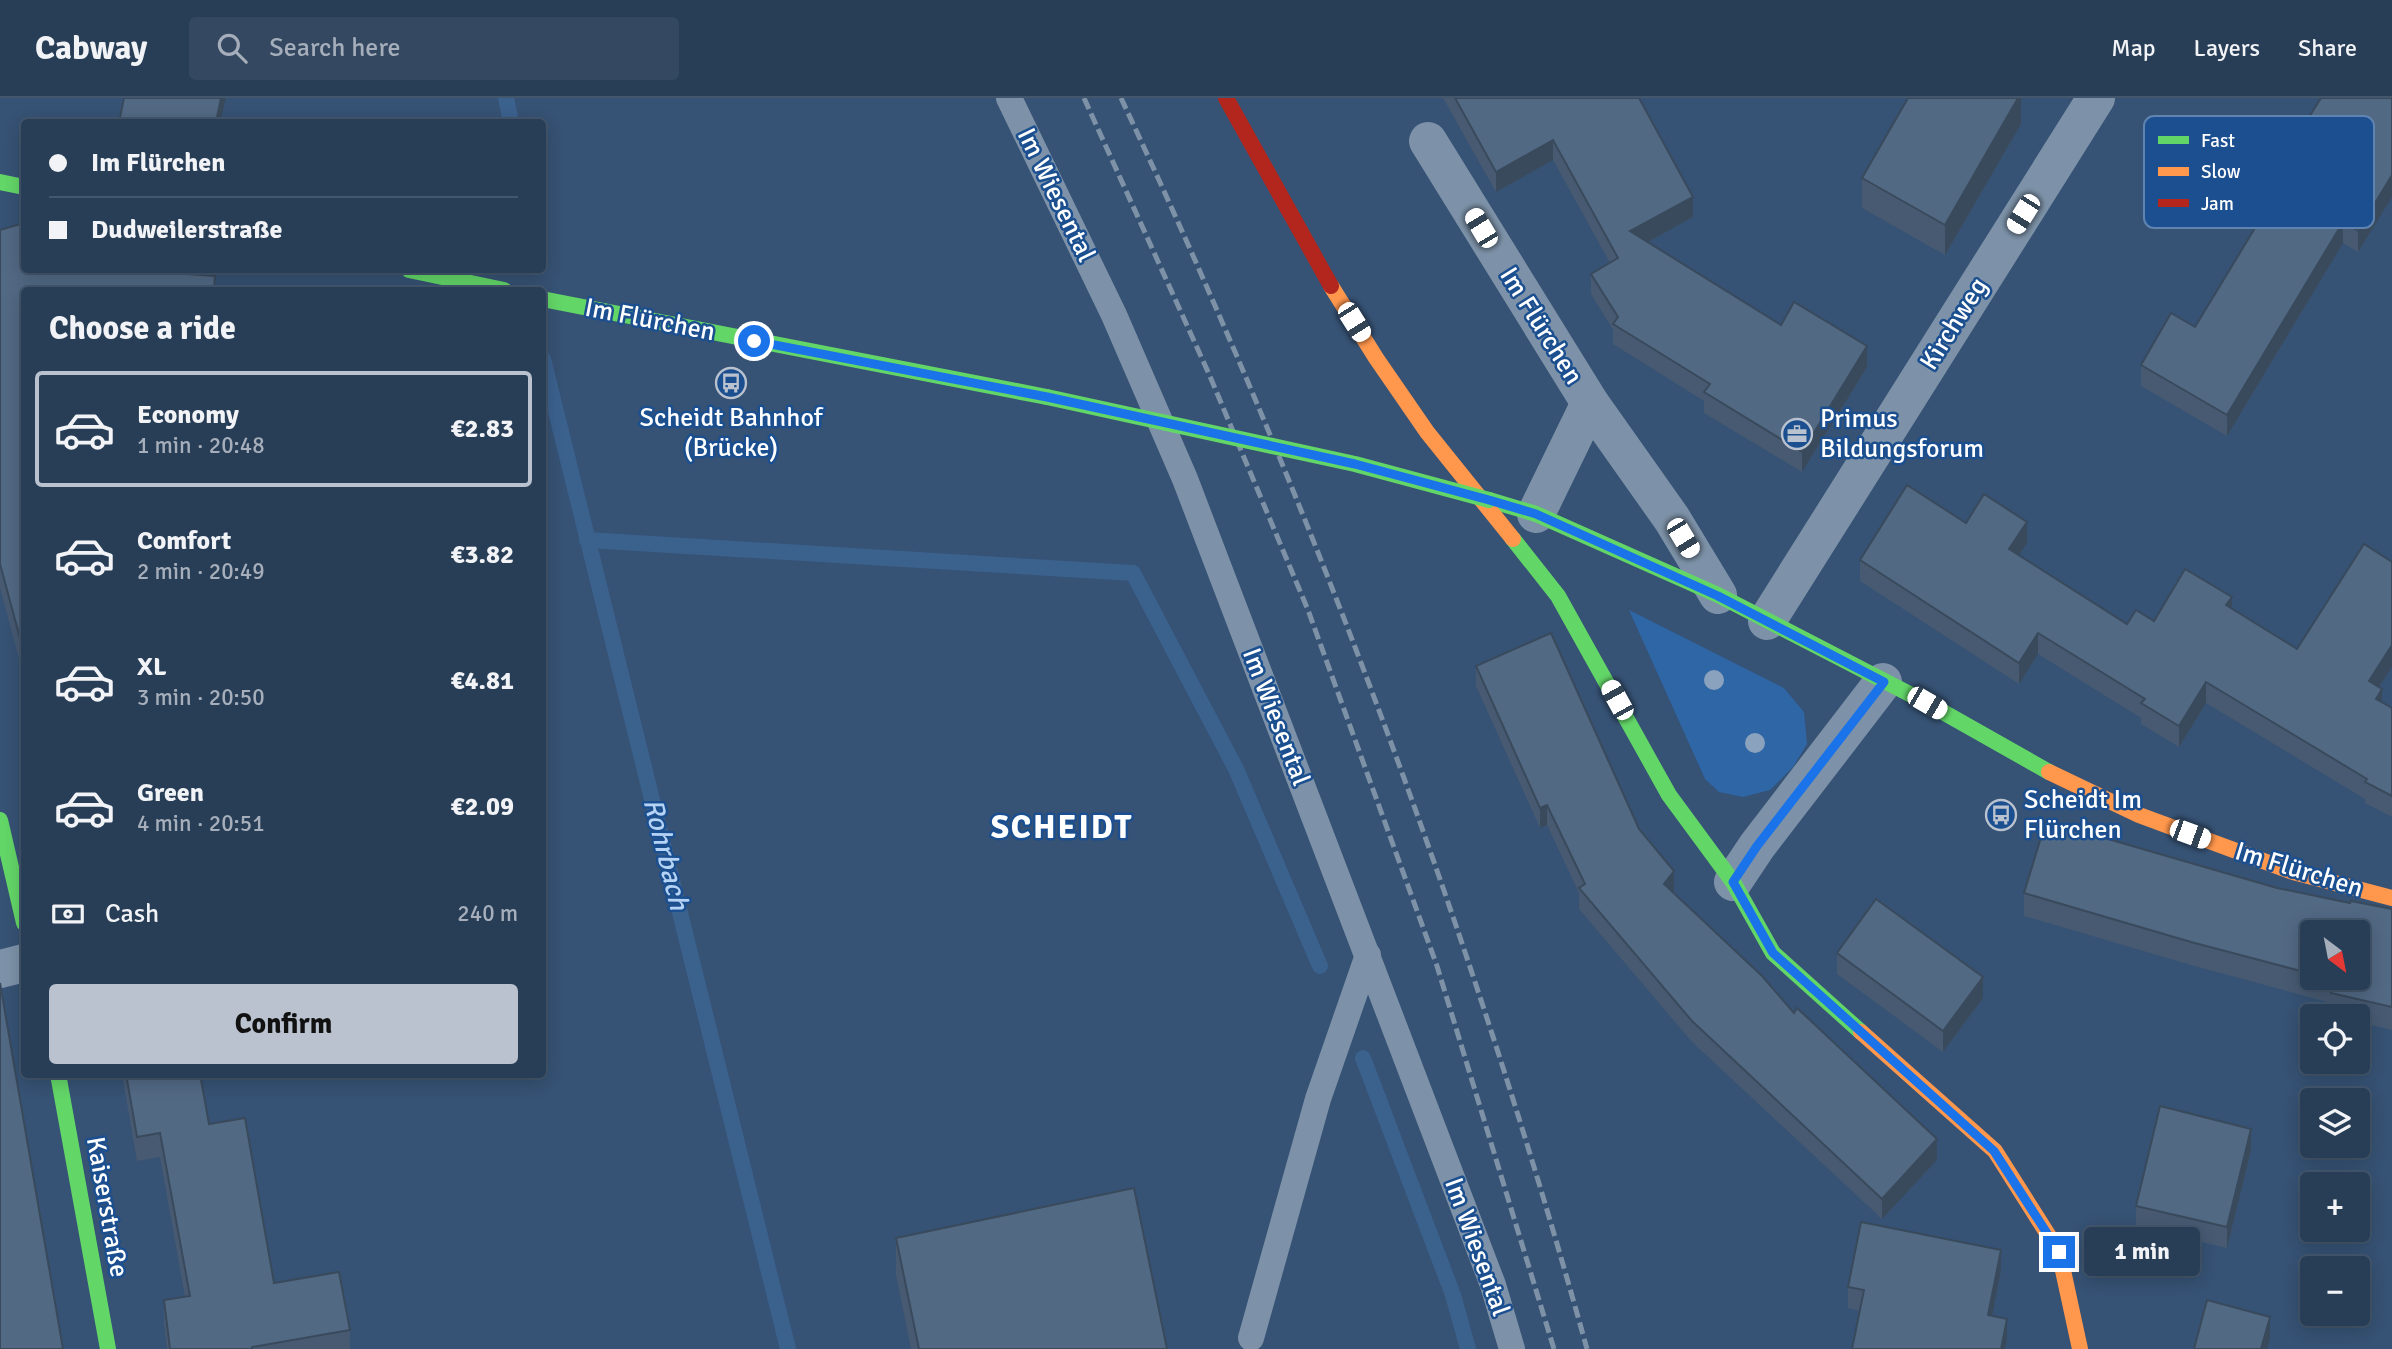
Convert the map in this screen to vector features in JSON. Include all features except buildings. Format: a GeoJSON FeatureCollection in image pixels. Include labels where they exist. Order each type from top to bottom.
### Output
{"type":"FeatureCollection","features":[{"type":"Feature","properties":{"kind":"street"},"geometry":{"type":"LineString","coordinates":[[1226,98],[1331,286],[1376,358],[1427,432],[1558,596],[1669,795],[1733,882],[1773,953],[1994,1151],[2059,1252],[2080,1349]]}},
{"type":"Feature","properties":{"kind":"street","name":"Kirchweg"},"geometry":{"type":"LineString","coordinates":[[1767,621],[2096,98]]}},
{"type":"Feature","properties":{"kind":"street","name":"Im Flürchen"},"geometry":{"type":"LineString","coordinates":[[1428,141],[1590,403],[1672,519],[1718,596]]}},
{"type":"Feature","properties":{"kind":"street"},"geometry":{"type":"LineString","coordinates":[[0,182],[21,186]]}},
{"type":"Feature","properties":{"kind":"street"},"geometry":{"type":"LineString","coordinates":[[424,273],[490,287]]}},
{"type":"Feature","properties":{"kind":"street","name":"Im Flürchen"},"geometry":{"type":"LineString","coordinates":[[546,300],[1047,397],[1355,464],[1536,514],[1718,596],[1927,703],[2029,762],[2139,816],[2293,872],[2392,898]]}},
{"type":"Feature","properties":{"kind":"street","name":"Im Flürchen"},"geometry":{"type":"LineString","coordinates":[[1536,514],[1590,403]]}},
{"type":"Feature","properties":{"kind":"street"},"geometry":{"type":"LineString","coordinates":[[1733,882],[1757,846],[1884,682]]}},
{"type":"Feature","properties":{"kind":"street"},"geometry":{"type":"LineString","coordinates":[[0,820],[21,910]]}},
{"type":"Feature","properties":{"kind":"street"},"geometry":{"type":"LineString","coordinates":[[0,969],[21,964]]}},
{"type":"Feature","properties":{"kind":"street","name":"Kaiserstraße"},"geometry":{"type":"LineString","coordinates":[[59,1078],[108,1349]]}},
{"type":"Feature","properties":{"kind":"lane","name":"Im Wiesental"},"geometry":{"type":"LineString","coordinates":[[1009,98],[1114,315],[1180,468],[1493,1285],[1512,1349]]}},
{"type":"Feature","properties":{"kind":"lane"},"geometry":{"type":"LineString","coordinates":[[1251,1338],[1318,1099],[1368,956]]}},
{"type":"Feature","properties":{"kind":"shaded area"},"geometry":{"type":"Polygon","coordinates":[[[1629,610],[1784,688],[1804,712],[1807,744],[1793,767],[1770,790],[1743,797],[1719,792],[1705,779],[1629,610]]]}},
{"type":"Feature","properties":{"kind":"waterway","name":"Rohrbach"},"geometry":{"type":"LineString","coordinates":[[506,98],[510,119]]}},
{"type":"Feature","properties":{"kind":"waterway","name":"Rohrbach"},"geometry":{"type":"LineString","coordinates":[[546,371],[788,1349]]}},
{"type":"Feature","properties":{"kind":"waterway"},"geometry":{"type":"LineString","coordinates":[[587,540],[1133,573],[1236,769],[1320,966]]}},
{"type":"Feature","properties":{"kind":"waterway"},"geometry":{"type":"LineString","coordinates":[[1363,1058],[1453,1295],[1468,1349]]}},
{"type":"Feature","properties":{"kind":"railway"},"geometry":{"type":"LineString","coordinates":[[1084,98],[1209,374],[1308,610],[1437,966],[1554,1349]]}},
{"type":"Feature","properties":{"kind":"railway"},"geometry":{"type":"LineString","coordinates":[[1121,98],[1257,403],[1380,714],[1491,1029],[1587,1349]]}},
{"type":"Feature","properties":{"kind":"traffic: fast"},"geometry":{"type":"LineString","coordinates":[[0,182],[21,186]]}},
{"type":"Feature","properties":{"kind":"traffic: fast"},"geometry":{"type":"LineString","coordinates":[[423,273],[490,287]]}},
{"type":"Feature","properties":{"kind":"traffic: fast"},"geometry":{"type":"LineString","coordinates":[[546,300],[1047,397]]}},
{"type":"Feature","properties":{"kind":"traffic: fast"},"geometry":{"type":"LineString","coordinates":[[1047,397],[1355,464],[1489,500]]}},
{"type":"Feature","properties":{"kind":"traffic: fast"},"geometry":{"type":"LineString","coordinates":[[1489,500],[1536,514],[1718,595],[1927,703],[2049,772]]}},
{"type":"Feature","properties":{"kind":"traffic: fast"},"geometry":{"type":"LineString","coordinates":[[1513,539],[1558,596],[1669,795],[1733,882],[1773,953],[1861,1032]]}},
{"type":"Feature","properties":{"kind":"traffic: fast"},"geometry":{"type":"LineString","coordinates":[[0,820],[21,910]]}},
{"type":"Feature","properties":{"kind":"traffic: fast"},"geometry":{"type":"LineString","coordinates":[[59,1078],[108,1349]]}},
{"type":"Feature","properties":{"kind":"traffic: slow"},"geometry":{"type":"LineString","coordinates":[[1331,286],[1427,432],[1513,539]]}},
{"type":"Feature","properties":{"kind":"traffic: slow"},"geometry":{"type":"LineString","coordinates":[[2049,772],[2139,815],[2293,872],[2392,898]]}},
{"type":"Feature","properties":{"kind":"traffic: slow"},"geometry":{"type":"LineString","coordinates":[[1861,1032],[1995,1151],[2059,1252],[2080,1349]]}},
{"type":"Feature","properties":{"kind":"traffic: jam"},"geometry":{"type":"LineString","coordinates":[[1226,98],[1331,286]]}},
{"type":"Feature","properties":{"kind":"place","name":"Scheidt Bahnhof (Brücke)"},"geometry":{"type":"Point","coordinates":[731,383]}},
{"type":"Feature","properties":{"kind":"place","name":"Primus Bildungsforum"},"geometry":{"type":"Point","coordinates":[1797,434]}},
{"type":"Feature","properties":{"kind":"place","name":"Scheidt Im Flürchen"},"geometry":{"type":"Point","coordinates":[2001,815]}},
{"type":"Feature","properties":{"kind":"district","name":"SCHEIDT"},"geometry":{"type":"Point","coordinates":[1062,827]}},
{"type":"Feature","properties":{"kind":"route"},"geometry":{"type":"LineString","coordinates":[[754,341],[1047,397],[1355,464],[1536,514],[1718,596],[1884,682],[1757,846],[1733,882],[1773,953],[1994,1151],[2059,1252]]}}]}
